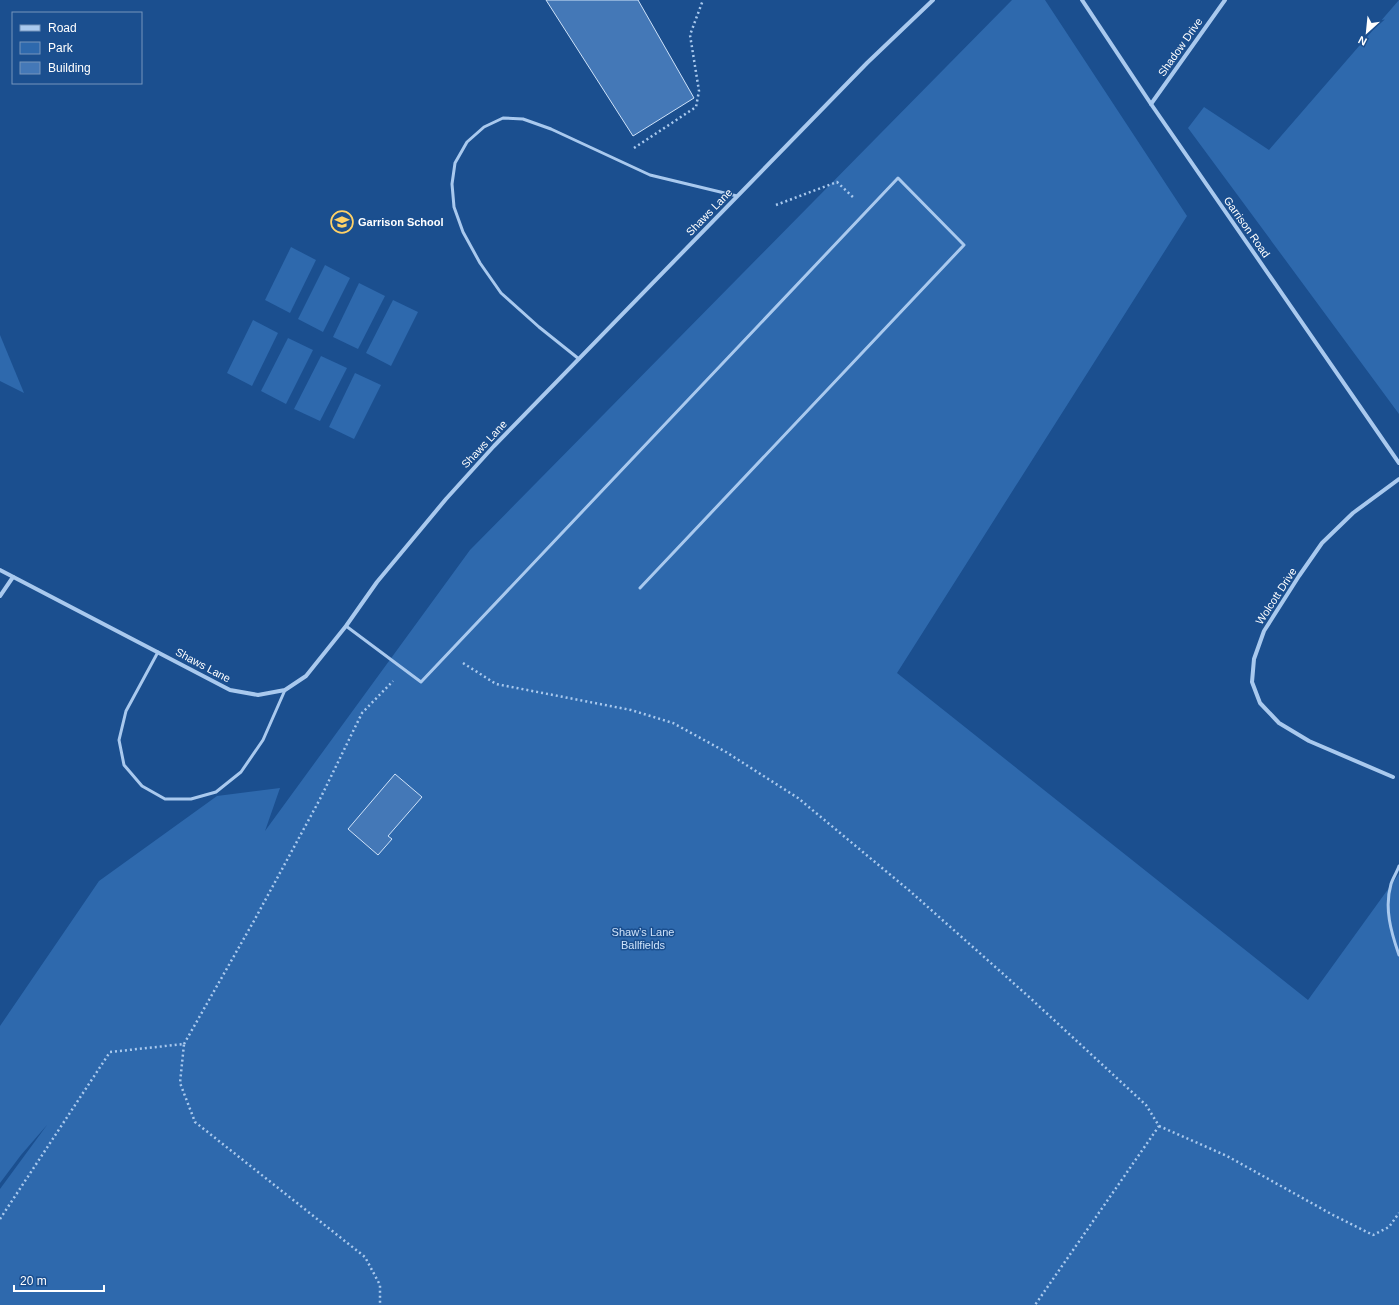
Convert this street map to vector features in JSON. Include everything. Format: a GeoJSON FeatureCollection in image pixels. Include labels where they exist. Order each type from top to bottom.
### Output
{"type":"FeatureCollection","features":[{"type":"Feature","properties":{"kind":"street","name":"Shaws Lane"},"geometry":{"type":"LineString","coordinates":[[0,570],[230,690],[258,695],[285,690],[306,676],[346,626],[377,582],[446,499],[494,446],[867,63],[933,0]]}},
{"type":"Feature","properties":{"kind":"street","name":"Garrison Road"},"geometry":{"type":"LineString","coordinates":[[1082,0],[1151,104],[1399,463]]}},
{"type":"Feature","properties":{"kind":"street","name":"Shadow Drive"},"geometry":{"type":"LineString","coordinates":[[1151,104],[1225,0]]}},
{"type":"Feature","properties":{"kind":"street","name":"Wolcott Drive"},"geometry":{"type":"LineString","coordinates":[[1393,778],[1309,741],[1279,723],[1260,703],[1252,682],[1254,659],[1264,631],[1322,543],[1353,513],[1399,479]]}},
{"type":"Feature","properties":{"kind":"street"},"geometry":{"type":"LineString","coordinates":[[0,596],[13,577]]}},
{"type":"Feature","properties":{"kind":"lane"},"geometry":{"type":"LineString","coordinates":[[579,359],[539,327],[501,293],[480,263],[463,232],[454,207],[452,184],[455,163],[467,142],[484,127],[503,118],[523,119],[551,129],[650,175],[737,196]]}},
{"type":"Feature","properties":{"kind":"lane"},"geometry":{"type":"LineString","coordinates":[[346,626],[421,682],[898,178],[964,245],[640,588]]}},
{"type":"Feature","properties":{"kind":"lane"},"geometry":{"type":"LineString","coordinates":[[158,652],[126,711],[119,740],[124,765],[142,786],[165,799],[191,799],[216,792],[241,772],[263,740],[285,690]]}},
{"type":"Feature","properties":{"kind":"lane"},"geometry":{"type":"LineString","coordinates":[[1399,866],[1391,884],[1388,908],[1391,933],[1399,955]]}},
{"type":"Feature","properties":{"kind":"path"},"geometry":{"type":"LineString","coordinates":[[634,148],[696,107],[699,91],[690,35],[703,0]]}},
{"type":"Feature","properties":{"kind":"path"},"geometry":{"type":"LineString","coordinates":[[776,205],[837,182],[868,210]]}},
{"type":"Feature","properties":{"kind":"path"},"geometry":{"type":"LineString","coordinates":[[447,653],[496,684],[631,710],[673,723],[726,752],[798,798],[911,892],[1028,996],[1146,1106],[1159,1126],[1227,1156],[1373,1236],[1389,1226],[1399,1213]]}},
{"type":"Feature","properties":{"kind":"path"},"geometry":{"type":"LineString","coordinates":[[380,1305],[380,1285],[365,1257],[195,1122],[180,1083],[184,1044],[255,919],[320,799],[362,713],[405,670]]}},
{"type":"Feature","properties":{"kind":"path"},"geometry":{"type":"LineString","coordinates":[[0,1219],[110,1052],[184,1044]]}},
{"type":"Feature","properties":{"kind":"path"},"geometry":{"type":"LineString","coordinates":[[1035,1305],[1159,1126]]}},
{"type":"Feature","properties":{"kind":"green space","name":"Shaw’s Lane Ballfields"},"geometry":{"type":"Polygon","coordinates":[[[1012,0],[1045,0],[1187,216],[897,673],[1308,1000],[1399,874],[1399,1305],[0,1305],[0,1189],[47,1125],[21,1155],[0,1183],[0,1026],[99,881],[217,796],[280,788],[265,831],[470,550],[1012,0]]]}},
{"type":"Feature","properties":{"kind":"green space"},"geometry":{"type":"Polygon","coordinates":[[[1399,0],[1399,414],[1188,128],[1204,107],[1269,150],[1399,0]]]}},
{"type":"Feature","properties":{"kind":"green space"},"geometry":{"type":"Polygon","coordinates":[[[291,247],[316,260],[290,313],[265,300],[291,247]]]}},
{"type":"Feature","properties":{"kind":"green space"},"geometry":{"type":"Polygon","coordinates":[[[325,265],[350,278],[323,332],[298,319],[325,265]]]}},
{"type":"Feature","properties":{"kind":"green space"},"geometry":{"type":"Polygon","coordinates":[[[359,283],[385,296],[358,349],[333,337],[359,283]]]}},
{"type":"Feature","properties":{"kind":"green space"},"geometry":{"type":"Polygon","coordinates":[[[393,300],[418,312],[391,366],[366,353],[393,300]]]}},
{"type":"Feature","properties":{"kind":"green space"},"geometry":{"type":"Polygon","coordinates":[[[253,320],[278,333],[252,386],[227,373],[253,320]]]}},
{"type":"Feature","properties":{"kind":"green space"},"geometry":{"type":"Polygon","coordinates":[[[0,335],[24,393],[0,381],[0,335]]]}},
{"type":"Feature","properties":{"kind":"green space"},"geometry":{"type":"Polygon","coordinates":[[[288,338],[313,350],[286,404],[261,391],[288,338]]]}},
{"type":"Feature","properties":{"kind":"green space"},"geometry":{"type":"Polygon","coordinates":[[[321,356],[347,368],[320,421],[294,409],[321,356]]]}},
{"type":"Feature","properties":{"kind":"green space"},"geometry":{"type":"Polygon","coordinates":[[[355,373],[381,385],[354,439],[329,427],[355,373]]]}},
{"type":"Feature","properties":{"kind":"building"},"geometry":{"type":"Polygon","coordinates":[[[546,0],[638,0],[694,98],[633,136],[546,0]]]}},
{"type":"Feature","properties":{"kind":"building"},"geometry":{"type":"Polygon","coordinates":[[[395,774],[422,797],[388,836],[392,839],[378,855],[348,829],[395,774]]]}},
{"type":"Feature","properties":{"kind":"place","name":"Garrison School"},"geometry":{"type":"Point","coordinates":[342,222]}}]}
